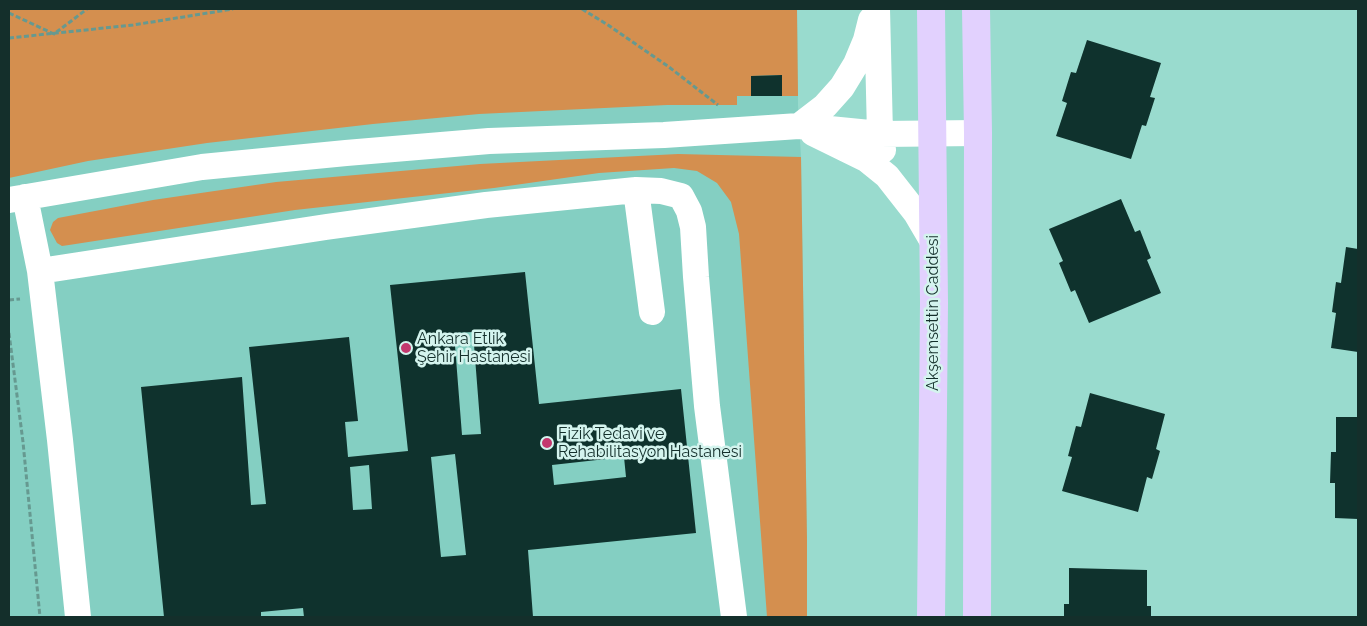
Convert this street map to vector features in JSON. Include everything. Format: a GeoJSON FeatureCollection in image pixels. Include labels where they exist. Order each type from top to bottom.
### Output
{"type":"FeatureCollection","features":[{"type":"Feature","properties":{"kind":"main road","name":"Akşemsettin Caddesi"},"geometry":{"type":"LineString","coordinates":[[931,9],[934,242],[931,617]]}},
{"type":"Feature","properties":{"kind":"main road"},"geometry":{"type":"LineString","coordinates":[[976,9],[978,133],[977,617]]}},
{"type":"Feature","properties":{"kind":"lane"},"geometry":{"type":"LineString","coordinates":[[799,126],[825,106],[842,87],[856,64],[866,40],[873,9]]}},
{"type":"Feature","properties":{"kind":"lane"},"geometry":{"type":"LineString","coordinates":[[877,9],[880,134],[887,176]]}},
{"type":"Feature","properties":{"kind":"lane"},"geometry":{"type":"LineString","coordinates":[[799,126],[866,159],[887,176],[916,213],[934,242]]}},
{"type":"Feature","properties":{"kind":"lane"},"geometry":{"type":"LineString","coordinates":[[78,617],[40,271],[31,221],[17,198],[74,190],[202,167],[489,142],[664,135],[799,126],[880,134],[978,133]]}},
{"type":"Feature","properties":{"kind":"lane"},"geometry":{"type":"LineString","coordinates":[[40,271],[467,207],[636,190],[661,191],[681,196],[690,211],[693,227],[707,406],[734,617]]}},
{"type":"Feature","properties":{"kind":"lane"},"geometry":{"type":"LineString","coordinates":[[636,190],[652,312]]}},
{"type":"Feature","properties":{"kind":"path"},"geometry":{"type":"LineString","coordinates":[[54,34],[87,9]]}},
{"type":"Feature","properties":{"kind":"path"},"geometry":{"type":"LineString","coordinates":[[9,38],[133,25],[233,9]]}},
{"type":"Feature","properties":{"kind":"path"},"geometry":{"type":"LineString","coordinates":[[582,9],[669,67],[718,105]]}},
{"type":"Feature","properties":{"kind":"path"},"geometry":{"type":"LineString","coordinates":[[9,13],[54,34]]}},
{"type":"Feature","properties":{"kind":"path"},"geometry":{"type":"LineString","coordinates":[[9,334],[23,442],[40,617]]}},
{"type":"Feature","properties":{"kind":"shaded area","name":"Ankara Etlik Şehir Hastanesi"},"geometry":{"type":"Polygon","coordinates":[[[9,9],[797,9],[798,105],[801,157],[807,617],[9,617],[9,9]]]}},
{"type":"Feature","properties":{"kind":"shaded area"},"geometry":{"type":"Polygon","coordinates":[[[9,9],[797,9],[798,96],[782,96],[782,75],[751,76],[751,96],[737,96],[737,105],[667,105],[479,114],[373,124],[207,143],[88,161],[9,178],[9,9]]]}},
{"type":"Feature","properties":{"kind":"shaded area"},"geometry":{"type":"Polygon","coordinates":[[[678,154],[801,157],[807,617],[767,617],[739,234],[731,202],[717,183],[697,171],[674,168],[599,173],[494,188],[295,210],[62,246],[57,243],[50,230],[53,222],[58,218],[153,200],[276,182],[480,164],[678,154]]]}},
{"type":"Feature","properties":{"kind":"building"},"geometry":{"type":"Polygon","coordinates":[[[1087,40],[1161,63],[1150,97],[1155,98],[1146,126],[1142,125],[1131,159],[1056,136],[1067,103],[1062,101],[1071,72],[1076,73],[1087,40]]]}},
{"type":"Feature","properties":{"kind":"building"},"geometry":{"type":"Polygon","coordinates":[[[782,75],[782,96],[751,96],[751,76],[782,75]]]}},
{"type":"Feature","properties":{"kind":"building"},"geometry":{"type":"Polygon","coordinates":[[[1121,199],[1135,232],[1140,230],[1151,258],[1147,260],[1161,293],[1089,323],[1075,290],[1071,292],[1059,263],[1063,261],[1049,229],[1121,199]]]}},
{"type":"Feature","properties":{"kind":"building"},"geometry":{"type":"Polygon","coordinates":[[[1346,247],[1358,249],[1358,352],[1331,348],[1336,313],[1332,312],[1336,282],[1341,283],[1346,247]]]}},
{"type":"Feature","properties":{"kind":"building","name":"Fizik Tedavi ve Rehabilitasyon Hastanesi"},"geometry":{"type":"Polygon","coordinates":[[[525,272],[539,404],[681,389],[696,533],[528,550],[533,617],[304,617],[303,608],[261,612],[261,617],[164,617],[141,387],[242,377],[251,505],[266,504],[249,347],[349,337],[358,421],[345,422],[348,457],[408,451],[390,285],[525,272]],[[473,332],[454,333],[462,435],[481,434],[473,332]],[[455,454],[431,457],[441,557],[466,555],[455,454]],[[624,457],[552,465],[554,485],[626,477],[624,457]],[[369,465],[350,467],[353,510],[372,509],[369,465]]]}},
{"type":"Feature","properties":{"kind":"building"},"geometry":{"type":"Polygon","coordinates":[[[1090,393],[1165,414],[1156,449],[1160,451],[1152,479],[1147,477],[1138,512],[1062,491],[1072,457],[1068,456],[1076,426],[1081,427],[1090,393]]]}},
{"type":"Feature","properties":{"kind":"building"},"geometry":{"type":"Polygon","coordinates":[[[1336,417],[1358,417],[1358,519],[1335,518],[1335,483],[1330,483],[1331,452],[1336,452],[1336,417]]]}},
{"type":"Feature","properties":{"kind":"building"},"geometry":{"type":"Polygon","coordinates":[[[1069,568],[1147,570],[1147,606],[1151,606],[1151,617],[1064,617],[1064,604],[1069,604],[1069,568]]]}},
{"type":"Feature","properties":{"kind":"place","name":"Ankara Etlik Şehir Hastanesi"},"geometry":{"type":"Point","coordinates":[406,348]}},
{"type":"Feature","properties":{"kind":"place","name":"Fizik Tedavi ve Rehabilitasyon Hastanesi"},"geometry":{"type":"Point","coordinates":[547,443]}}]}
